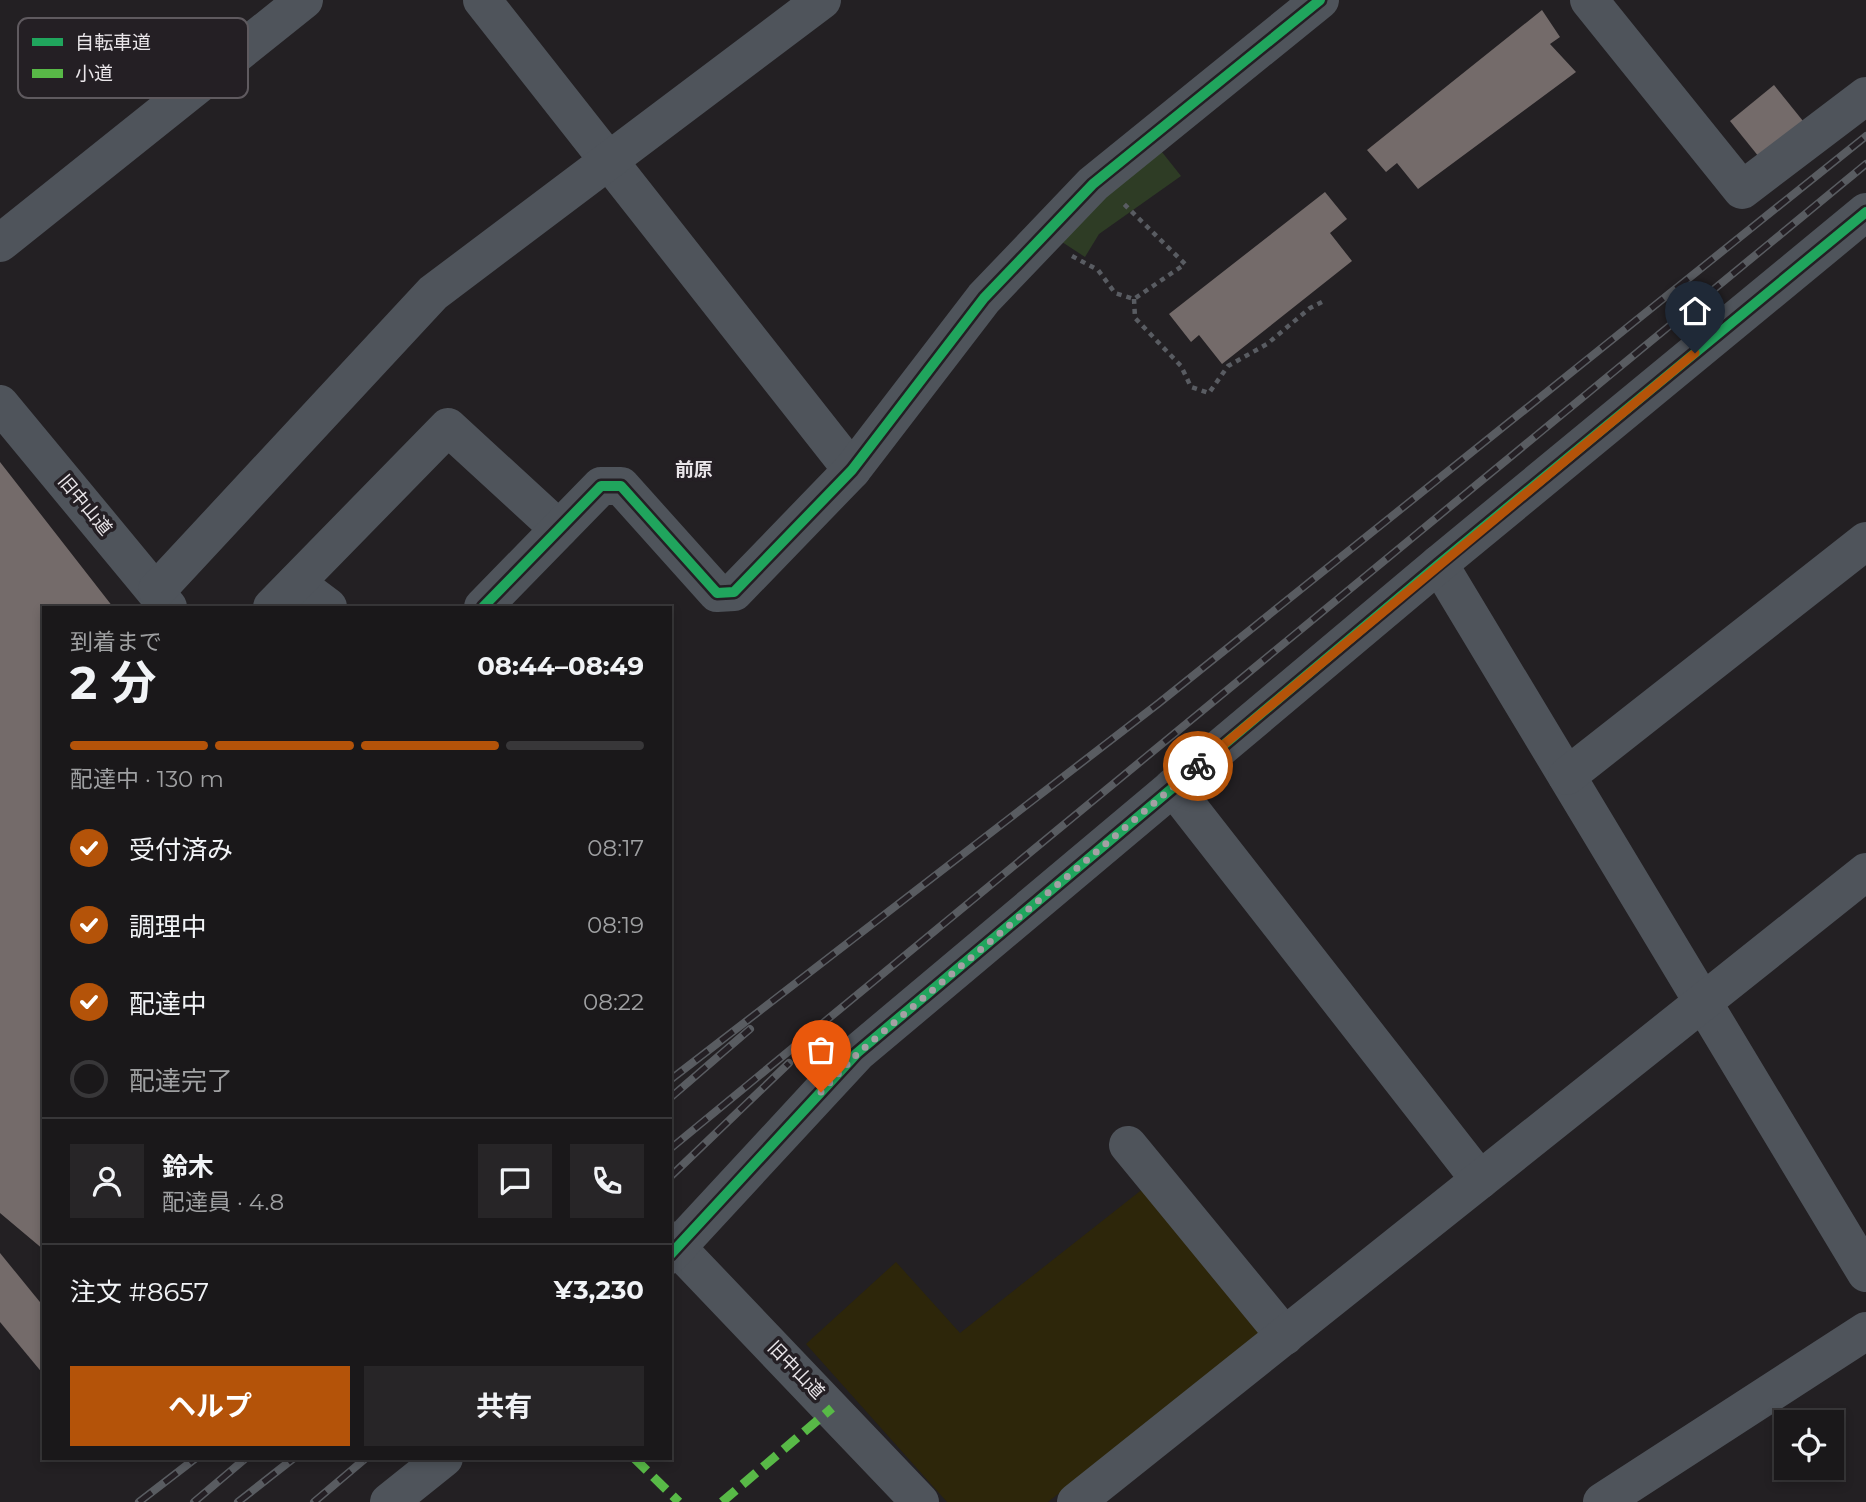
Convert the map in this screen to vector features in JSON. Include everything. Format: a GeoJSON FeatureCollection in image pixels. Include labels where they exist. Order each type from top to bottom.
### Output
{"type":"FeatureCollection","features":[{"type":"Feature","properties":{"kind":"street"},"geometry":{"type":"LineString","coordinates":[[248,45],[304,0]]}},
{"type":"Feature","properties":{"kind":"street"},"geometry":{"type":"LineString","coordinates":[[482,0],[852,470]]}},
{"type":"Feature","properties":{"kind":"street"},"geometry":{"type":"LineString","coordinates":[[163,598],[433,293],[822,0]]}},
{"type":"Feature","properties":{"kind":"street"},"geometry":{"type":"LineString","coordinates":[[484,606],[601,486],[621,486],[717,593],[734,592],[852,470],[984,298],[1093,184],[1320,0]]}},
{"type":"Feature","properties":{"kind":"street"},"geometry":{"type":"LineString","coordinates":[[1589,0],[1742,190],[1866,96]]}},
{"type":"Feature","properties":{"kind":"street"},"geometry":{"type":"LineString","coordinates":[[0,243],[181,98]]}},
{"type":"Feature","properties":{"kind":"street"},"geometry":{"type":"LineString","coordinates":[[673,1248],[857,1054],[1438,564],[1866,212]]}},
{"type":"Feature","properties":{"kind":"street","name":"旧中山道"},"geometry":{"type":"LineString","coordinates":[[0,404],[163,598]]}},
{"type":"Feature","properties":{"kind":"street"},"geometry":{"type":"LineString","coordinates":[[324,606],[284,595],[448,427],[559,529]]}},
{"type":"Feature","properties":{"kind":"street"},"geometry":{"type":"LineString","coordinates":[[1567,776],[1866,541]]}},
{"type":"Feature","properties":{"kind":"street"},"geometry":{"type":"LineString","coordinates":[[1438,564],[1866,1273]]}},
{"type":"Feature","properties":{"kind":"street"},"geometry":{"type":"LineString","coordinates":[[1173,787],[1480,1180]]}},
{"type":"Feature","properties":{"kind":"street"},"geometry":{"type":"LineString","coordinates":[[1076,1502],[1866,872]]}},
{"type":"Feature","properties":{"kind":"street"},"geometry":{"type":"LineString","coordinates":[[1128,1145],[1285,1336]]}},
{"type":"Feature","properties":{"kind":"street","name":"旧中山道"},"geometry":{"type":"LineString","coordinates":[[673,1248],[920,1502]]}},
{"type":"Feature","properties":{"kind":"street"},"geometry":{"type":"LineString","coordinates":[[1605,1501],[1866,1331]]}},
{"type":"Feature","properties":{"kind":"street"},"geometry":{"type":"LineString","coordinates":[[389,1502],[442,1460]]}},
{"type":"Feature","properties":{"kind":"path"},"geometry":{"type":"LineString","coordinates":[[1118,197],[1185,264],[1134,299]]}},
{"type":"Feature","properties":{"kind":"path"},"geometry":{"type":"LineString","coordinates":[[1041,238],[1098,270],[1115,293],[1134,299]]}},
{"type":"Feature","properties":{"kind":"path"},"geometry":{"type":"LineString","coordinates":[[1134,299],[1135,318],[1181,366],[1191,387],[1209,393],[1228,366],[1267,344],[1310,308],[1326,300]]}},
{"type":"Feature","properties":{"kind":"green space"},"geometry":{"type":"Polygon","coordinates":[[[1154,142],[1181,176],[1099,234],[1085,257],[1059,240],[1154,142]]]}},
{"type":"Feature","properties":{"kind":"sand"},"geometry":{"type":"Polygon","coordinates":[[[1144,1188],[1264,1332],[1048,1502],[947,1502],[806,1344],[896,1262],[960,1333],[1144,1188]]]}},
{"type":"Feature","properties":{"kind":"building"},"geometry":{"type":"Polygon","coordinates":[[[1542,10],[1560,37],[1550,44],[1576,72],[1418,189],[1397,163],[1386,172],[1367,150],[1542,10]]]}},
{"type":"Feature","properties":{"kind":"building"},"geometry":{"type":"Polygon","coordinates":[[[1774,85],[1803,121],[1759,157],[1730,121],[1774,85]]]}},
{"type":"Feature","properties":{"kind":"building"},"geometry":{"type":"Polygon","coordinates":[[[1325,192],[1347,219],[1330,233],[1352,261],[1222,364],[1199,335],[1191,342],[1169,314],[1325,192]]]}},
{"type":"Feature","properties":{"kind":"building"},"geometry":{"type":"Polygon","coordinates":[[[0,462],[112,606],[42,606],[42,1248],[0,1213],[0,462]]]}},
{"type":"Feature","properties":{"kind":"building"},"geometry":{"type":"Polygon","coordinates":[[[0,1253],[42,1305],[42,1373],[0,1322],[0,1253]]]}},
{"type":"Feature","properties":{"kind":"railway"},"geometry":{"type":"LineString","coordinates":[[672,1078],[1159,703],[1866,136]]}},
{"type":"Feature","properties":{"kind":"railway"},"geometry":{"type":"LineString","coordinates":[[672,1147],[1866,164]]}},
{"type":"Feature","properties":{"kind":"railway"},"geometry":{"type":"LineString","coordinates":[[672,1096],[750,1029]]}},
{"type":"Feature","properties":{"kind":"railway"},"geometry":{"type":"LineString","coordinates":[[672,1175],[789,1063]]}},
{"type":"Feature","properties":{"kind":"railway"},"geometry":{"type":"LineString","coordinates":[[139,1502],[193,1460]]}},
{"type":"Feature","properties":{"kind":"railway"},"geometry":{"type":"LineString","coordinates":[[194,1502],[244,1460]]}},
{"type":"Feature","properties":{"kind":"railway"},"geometry":{"type":"LineString","coordinates":[[238,1502],[291,1460]]}},
{"type":"Feature","properties":{"kind":"railway"},"geometry":{"type":"LineString","coordinates":[[314,1502],[364,1460]]}},
{"type":"Feature","properties":{"kind":"marked path"},"geometry":{"type":"LineString","coordinates":[[722,1502],[832,1408]]}},
{"type":"Feature","properties":{"kind":"marked path"},"geometry":{"type":"LineString","coordinates":[[636,1460],[679,1502]]}},
{"type":"Feature","properties":{"kind":"cycle path"},"geometry":{"type":"LineString","coordinates":[[484,606],[601,486],[621,486],[717,593],[734,592],[852,470],[984,298],[1093,184],[1320,0]]}},
{"type":"Feature","properties":{"kind":"cycle path"},"geometry":{"type":"LineString","coordinates":[[672,1253],[857,1053],[1439,564],[1866,212]]}},
{"type":"Feature","properties":{"kind":"way so far"},"geometry":{"type":"LineString","coordinates":[[821,1092],[857,1054],[1198,766]]}},
{"type":"Feature","properties":{"kind":"district","name":"前原"},"geometry":{"type":"Point","coordinates":[694,469]}},
{"type":"Feature","properties":{"kind":"route"},"geometry":{"type":"LineString","coordinates":[[1198,766],[1695,353]]}}]}
